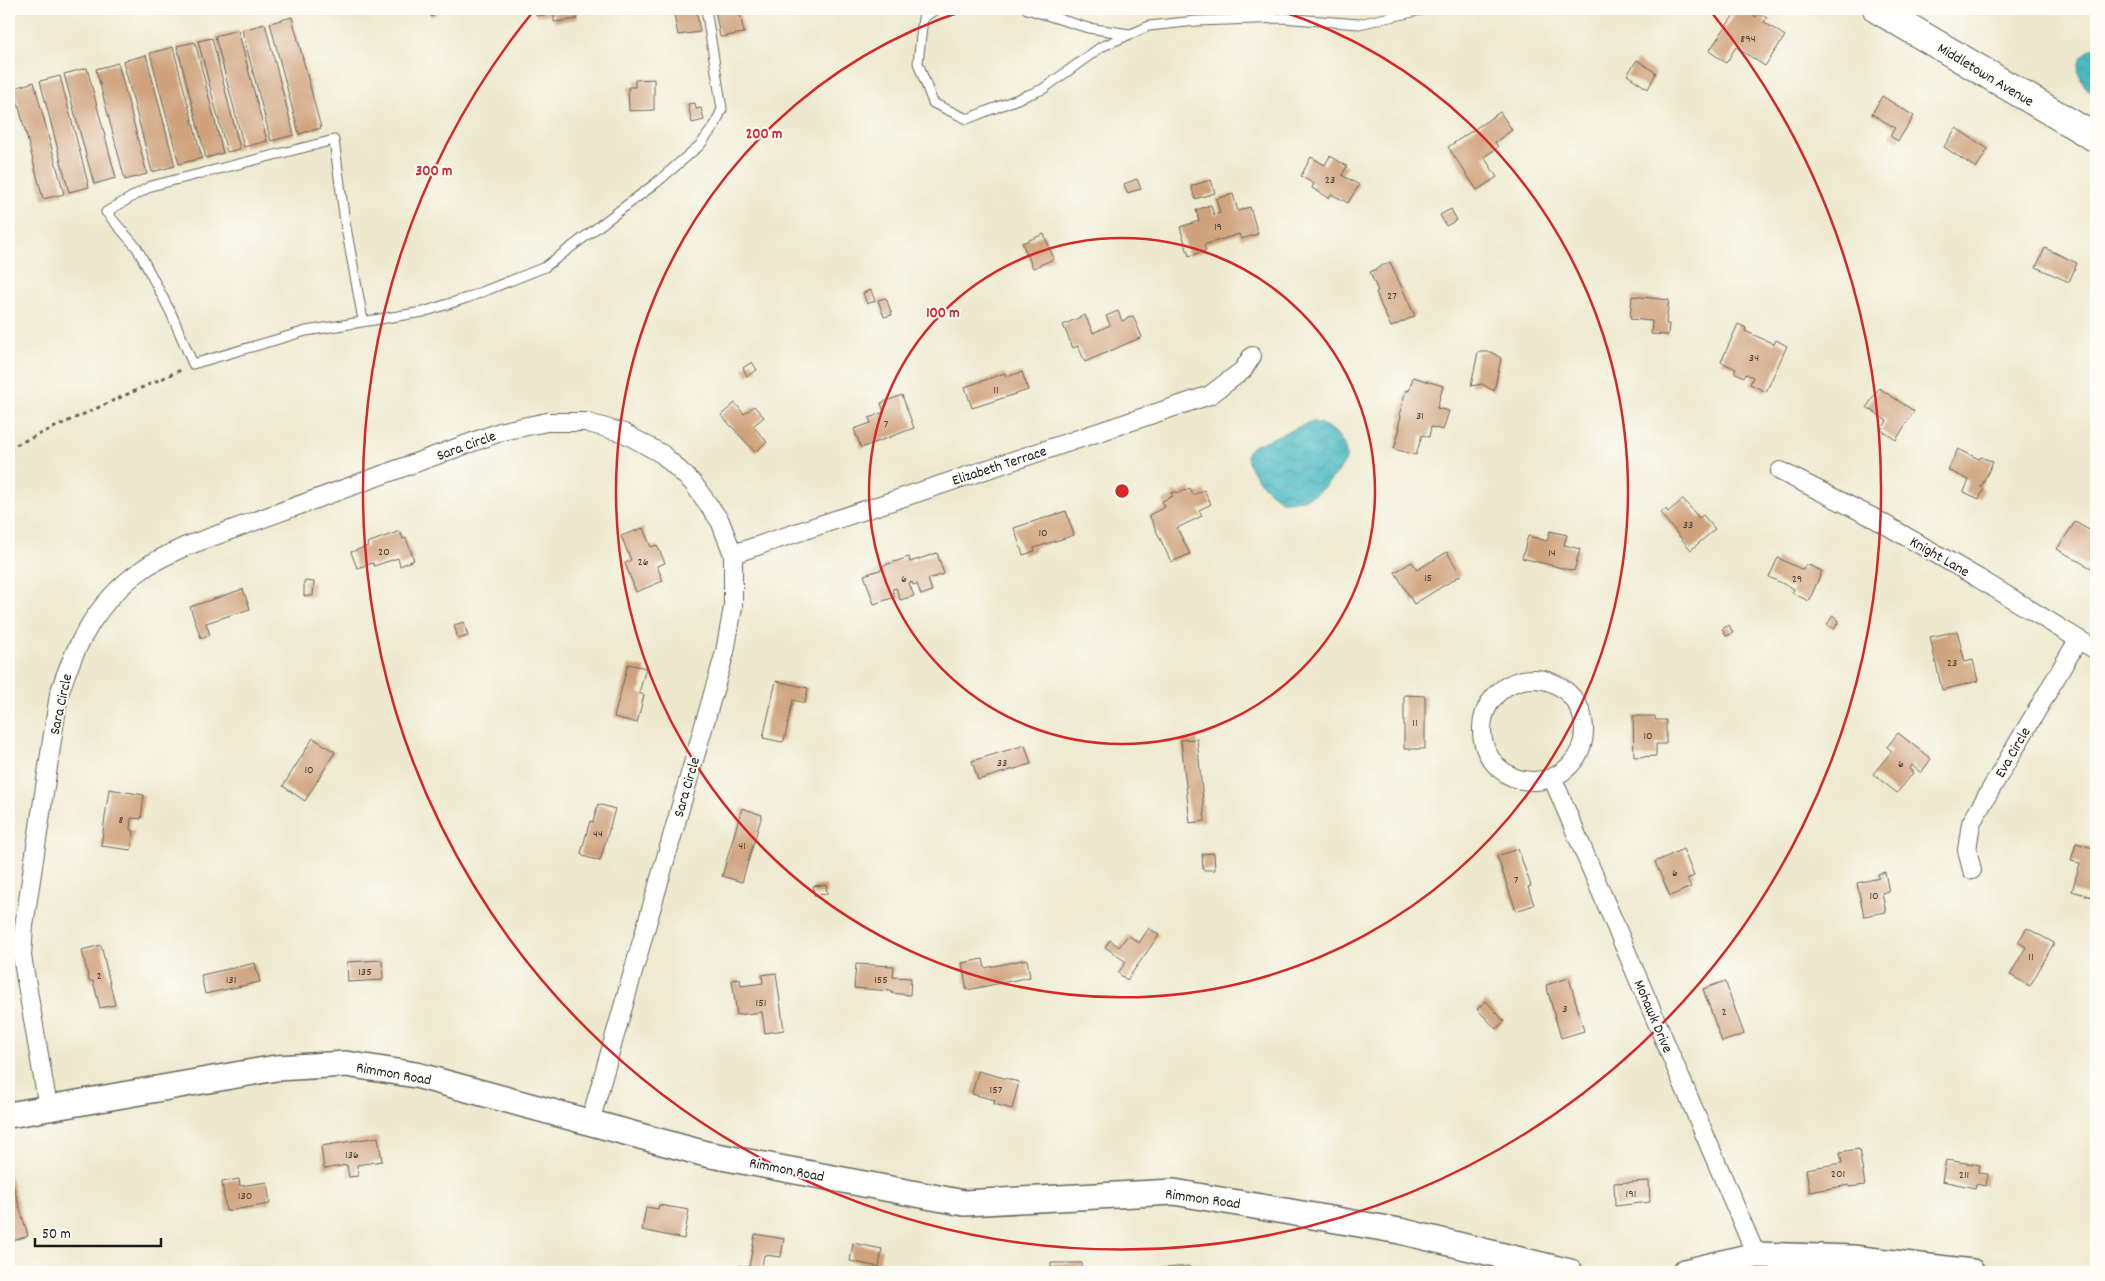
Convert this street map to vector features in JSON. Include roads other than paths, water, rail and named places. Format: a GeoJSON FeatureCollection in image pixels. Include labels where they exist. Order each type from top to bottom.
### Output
{"type":"FeatureCollection","features":[{"type":"Feature","properties":{"kind":"main road","name":"Middletown Avenue"},"geometry":{"type":"LineString","coordinates":[[1877,9],[2096,138]]}},
{"type":"Feature","properties":{"kind":"street","name":"Elizabeth Terrace"},"geometry":{"type":"LineString","coordinates":[[733,554],[1210,395],[1239,374],[1252,356]]}},
{"type":"Feature","properties":{"kind":"street","name":"Sara Circle"},"geometry":{"type":"LineString","coordinates":[[48,1108],[22,956],[24,926],[59,694],[69,661],[87,627],[111,596],[143,569],[184,547],[202,540],[504,431],[547,422],[585,422],[624,433],[662,454],[694,483],[720,521],[733,554],[733,606],[725,652],[590,1122]]}},
{"type":"Feature","properties":{"kind":"street","name":"Knight Lane"},"geometry":{"type":"LineString","coordinates":[[1780,471],[1872,517],[1978,578],[2096,650]]}},
{"type":"Feature","properties":{"kind":"street","name":"Eva Circle"},"geometry":{"type":"LineString","coordinates":[[1972,870],[1967,850],[1971,823],[2078,640]]}},
{"type":"Feature","properties":{"kind":"street"},"geometry":{"type":"LineString","coordinates":[[1530,679],[1551,683],[1570,695],[1579,708],[1584,730],[1579,752],[1570,765],[1552,777],[1535,781],[1514,777],[1499,768],[1486,749],[1483,732],[1486,710],[1500,692],[1512,684],[1530,679]]}},
{"type":"Feature","properties":{"kind":"street","name":"Mohawk Drive"},"geometry":{"type":"LineString","coordinates":[[1552,777],[1756,1255]]}},
{"type":"Feature","properties":{"kind":"street","name":"Rimmon Road"},"geometry":{"type":"LineString","coordinates":[[9,1115],[276,1068],[346,1064],[416,1075],[706,1154],[964,1203],[1174,1192],[1400,1231],[1570,1272]]}},
{"type":"Feature","properties":{"kind":"street"},"geometry":{"type":"LineString","coordinates":[[1685,1272],[1756,1255],[1852,1258],[1972,1272]]}},
{"type":"Feature","properties":{"kind":"lane"},"geometry":{"type":"LineString","coordinates":[[363,320],[345,222],[334,140],[152,186],[106,212],[137,248],[171,313],[193,364],[306,331],[363,320],[422,312],[467,298],[546,267],[656,183],[700,145],[715,125],[722,109],[706,9]]}},
{"type":"Feature","properties":{"kind":"lane"},"geometry":{"type":"LineString","coordinates":[[936,9],[923,18],[918,63],[933,103],[967,119],[1043,89],[1101,47],[1148,26],[1196,21],[1282,18],[1359,24],[1426,9]]}},
{"type":"Feature","properties":{"kind":"lane"},"geometry":{"type":"LineString","coordinates":[[1027,9],[1088,28],[1130,34]]}},
{"type":"Feature","properties":{"kind":"water"},"geometry":{"type":"Polygon","coordinates":[[[2096,47],[2096,96],[2083,84],[2078,70],[2082,57],[2096,47]]]}},
{"type":"Feature","properties":{"kind":"water"},"geometry":{"type":"Polygon","coordinates":[[[1311,422],[1324,425],[1336,433],[1346,451],[1345,462],[1333,478],[1315,494],[1303,499],[1281,501],[1254,474],[1250,467],[1247,453],[1253,446],[1311,422]]]}}]}
